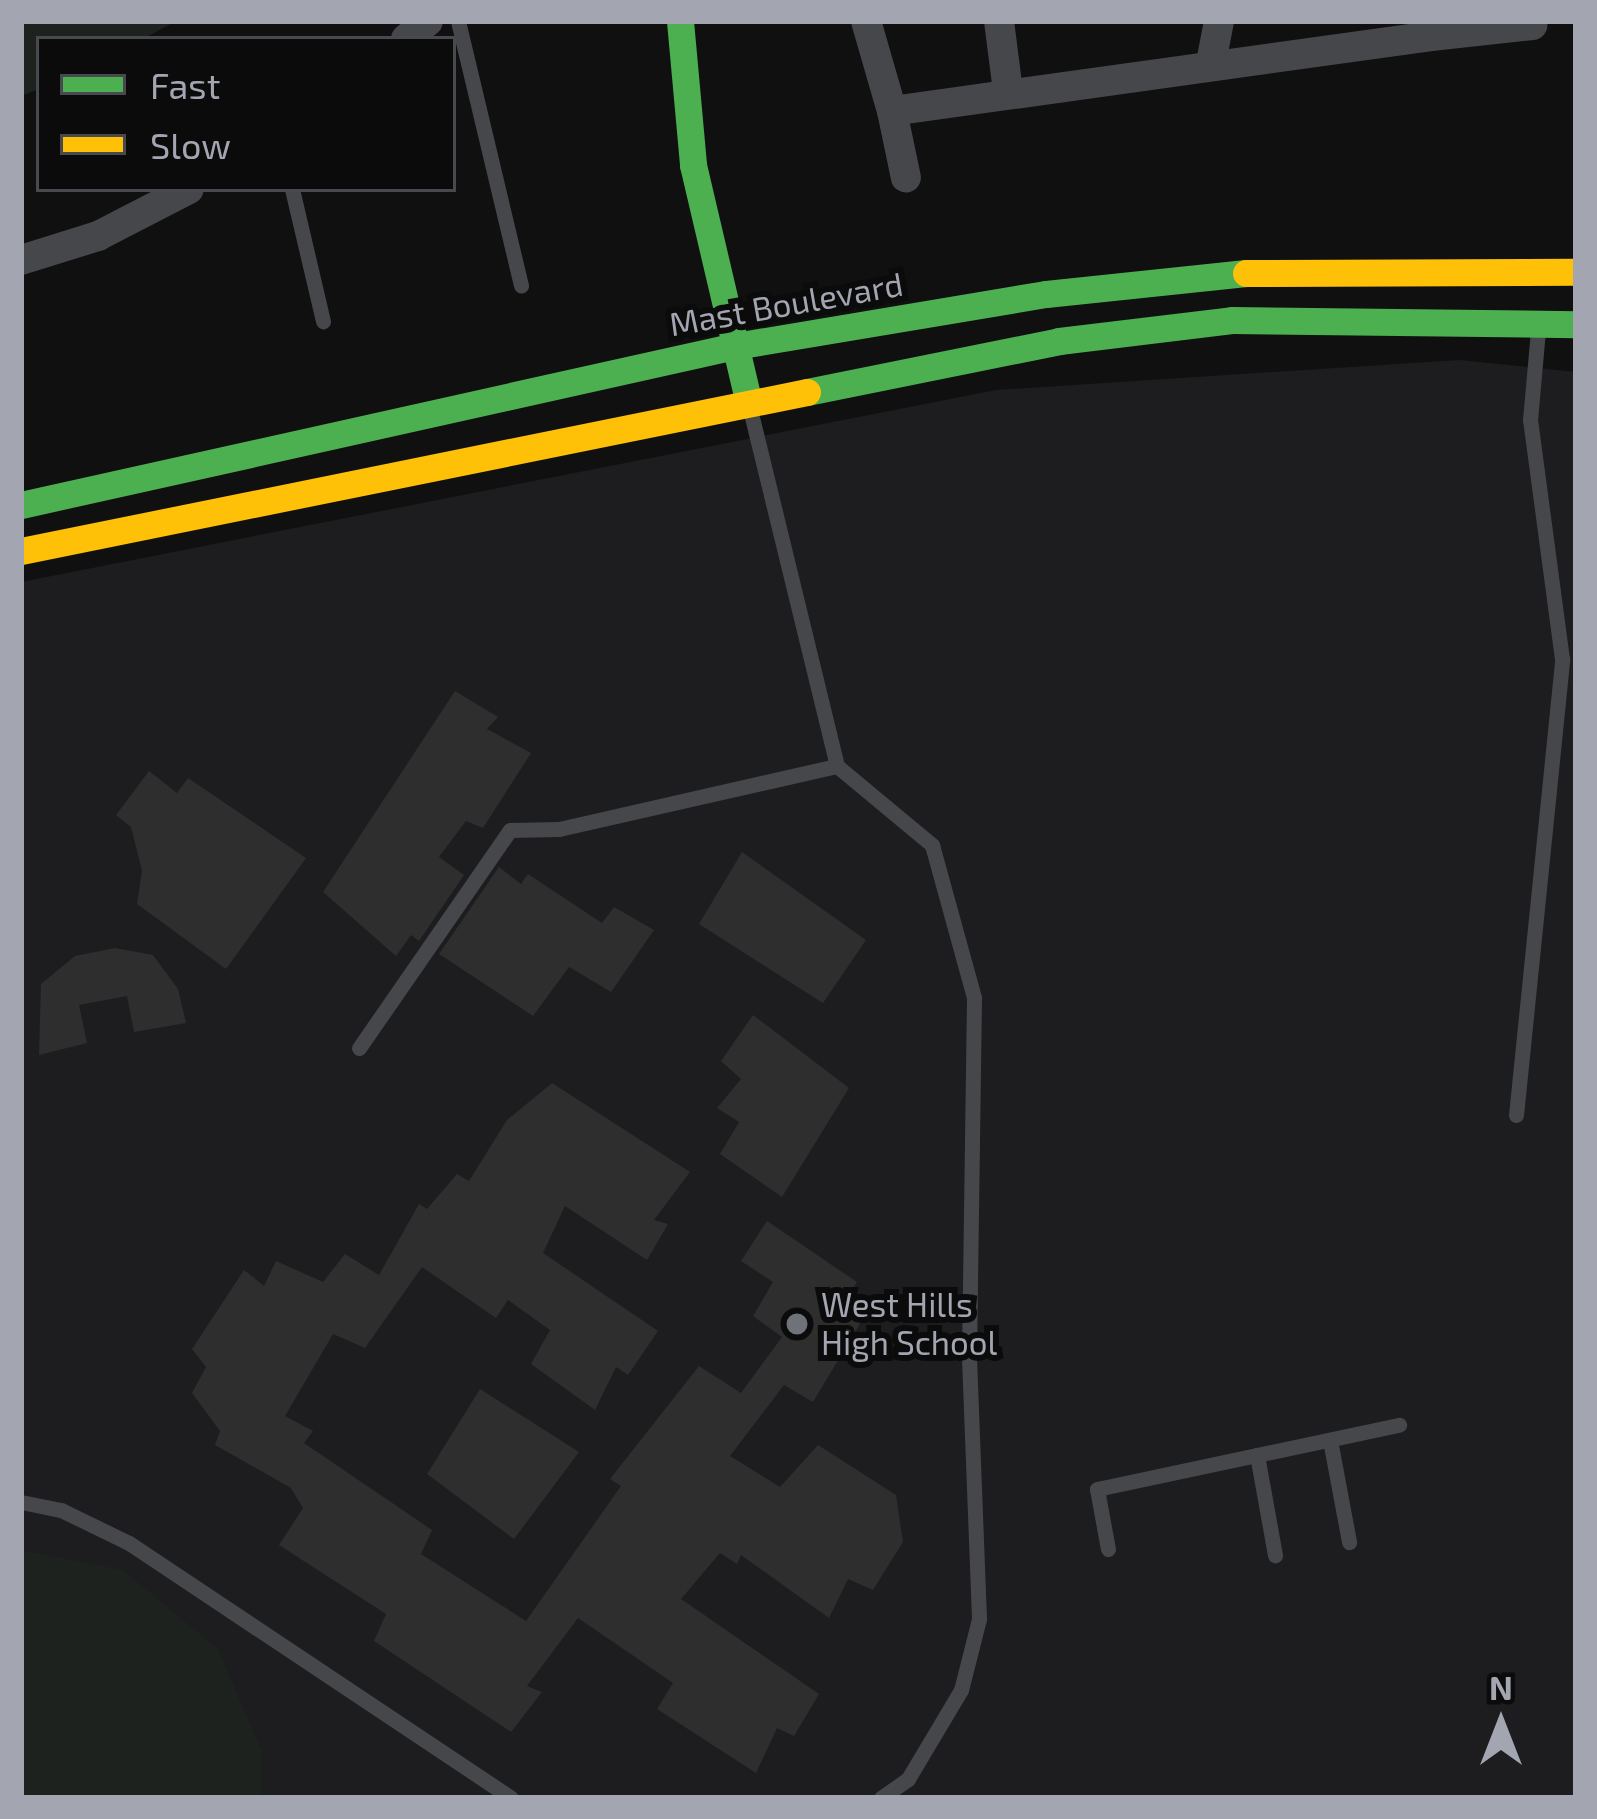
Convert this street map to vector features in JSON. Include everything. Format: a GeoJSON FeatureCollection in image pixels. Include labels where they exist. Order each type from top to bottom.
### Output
{"type":"FeatureCollection","features":[{"type":"Feature","properties":{"kind":"main road"},"geometry":{"type":"LineString","coordinates":[[680,21],[693,165],[748,400]]}},
{"type":"Feature","properties":{"kind":"main road","name":"Mast Boulevard"},"geometry":{"type":"LineString","coordinates":[[21,505],[735,346],[1046,294],[1274,270],[1576,272]]}},
{"type":"Feature","properties":{"kind":"main road"},"geometry":{"type":"LineString","coordinates":[[21,551],[748,400],[1059,341],[1232,320],[1576,324]]}},
{"type":"Feature","properties":{"kind":"main road"},"geometry":{"type":"LineString","coordinates":[[21,524],[103,488]]}},
{"type":"Feature","properties":{"kind":"street"},"geometry":{"type":"LineString","coordinates":[[866,21],[907,178]]}},
{"type":"Feature","properties":{"kind":"street"},"geometry":{"type":"LineString","coordinates":[[999,21],[1008,91]]}},
{"type":"Feature","properties":{"kind":"street"},"geometry":{"type":"LineString","coordinates":[[1211,63],[1219,21]]}},
{"type":"Feature","properties":{"kind":"street"},"geometry":{"type":"LineString","coordinates":[[892,111],[1432,28],[1532,25]]}},
{"type":"Feature","properties":{"kind":"street"},"geometry":{"type":"LineString","coordinates":[[21,260],[98,236],[183,192]]}},
{"type":"Feature","properties":{"kind":"lane"},"geometry":{"type":"LineString","coordinates":[[458,21],[521,286]]}},
{"type":"Feature","properties":{"kind":"lane"},"geometry":{"type":"LineString","coordinates":[[293,192],[322,321]]}},
{"type":"Feature","properties":{"kind":"lane"},"geometry":{"type":"LineString","coordinates":[[1516,1115],[1562,659],[1530,420],[1538,322]]}},
{"type":"Feature","properties":{"kind":"lane"},"geometry":{"type":"LineString","coordinates":[[748,400],[837,766],[932,845],[974,998],[979,1619],[961,1690],[908,1779],[881,1798]]}},
{"type":"Feature","properties":{"kind":"lane"},"geometry":{"type":"LineString","coordinates":[[359,1048],[510,830],[559,829],[837,766]]}},
{"type":"Feature","properties":{"kind":"lane"},"geometry":{"type":"LineString","coordinates":[[1108,1549],[1097,1489],[1399,1425]]}},
{"type":"Feature","properties":{"kind":"lane"},"geometry":{"type":"LineString","coordinates":[[1330,1440],[1349,1541]]}},
{"type":"Feature","properties":{"kind":"lane"},"geometry":{"type":"LineString","coordinates":[[1257,1455],[1275,1555]]}},
{"type":"Feature","properties":{"kind":"lane"},"geometry":{"type":"LineString","coordinates":[[21,1502],[61,1510],[129,1544],[511,1798]]}},
{"type":"Feature","properties":{"kind":"shaded area"},"geometry":{"type":"Polygon","coordinates":[[[21,21],[176,21],[148,36],[36,36],[36,90],[21,96],[21,21]]]}},
{"type":"Feature","properties":{"kind":"shaded area","name":"West Hills High School"},"geometry":{"type":"Polygon","coordinates":[[[1459,360],[1576,372],[1576,1798],[21,1798],[21,582],[996,390],[1459,360]]]}},
{"type":"Feature","properties":{"kind":"shaded area"},"geometry":{"type":"Polygon","coordinates":[[[21,1550],[123,1570],[218,1649],[262,1751],[261,1798],[21,1798],[21,1550]]]}},
{"type":"Feature","properties":{"kind":"building"},"geometry":{"type":"Polygon","coordinates":[[[455,691],[498,717],[487,729],[531,753],[483,828],[466,821],[439,857],[464,875],[419,941],[411,935],[396,956],[323,892],[455,691]]]}},
{"type":"Feature","properties":{"kind":"building"},"geometry":{"type":"Polygon","coordinates":[[[149,771],[177,793],[188,778],[306,858],[226,969],[137,904],[142,871],[131,827],[116,815],[149,771]]]}},
{"type":"Feature","properties":{"kind":"building"},"geometry":{"type":"Polygon","coordinates":[[[742,852],[866,940],[823,1003],[699,924],[742,852]]]}},
{"type":"Feature","properties":{"kind":"building"},"geometry":{"type":"Polygon","coordinates":[[[499,867],[521,884],[528,874],[602,923],[614,907],[654,930],[611,992],[569,967],[533,1016],[439,954],[499,867]]]}},
{"type":"Feature","properties":{"kind":"building"},"geometry":{"type":"Polygon","coordinates":[[[115,948],[153,955],[178,989],[186,1023],[134,1032],[127,996],[79,1005],[87,1043],[39,1055],[41,984],[75,956],[115,948]]]}},
{"type":"Feature","properties":{"kind":"building"},"geometry":{"type":"Polygon","coordinates":[[[753,1015],[849,1088],[782,1197],[720,1154],[739,1122],[717,1108],[741,1079],[721,1061],[753,1015]]]}},
{"type":"Feature","properties":{"kind":"building"},"geometry":{"type":"Polygon","coordinates":[[[552,1083],[690,1172],[654,1220],[668,1224],[647,1260],[565,1206],[543,1253],[658,1331],[628,1375],[616,1367],[595,1410],[531,1364],[550,1330],[508,1300],[496,1318],[422,1267],[365,1348],[333,1334],[285,1416],[313,1431],[304,1443],[432,1530],[421,1554],[526,1621],[621,1486],[610,1479],[699,1366],[741,1393],[782,1337],[753,1316],[773,1282],[741,1261],[767,1221],[857,1282],[842,1308],[861,1322],[813,1402],[784,1385],[730,1456],[780,1487],[818,1445],[896,1495],[903,1542],[873,1590],[848,1579],[829,1618],[741,1555],[737,1564],[720,1553],[681,1599],[819,1694],[794,1736],[777,1728],[756,1773],[657,1709],[673,1683],[578,1618],[527,1686],[542,1692],[511,1732],[374,1641],[386,1614],[279,1545],[303,1508],[291,1488],[215,1445],[220,1431],[192,1393],[206,1367],[192,1349],[244,1270],[264,1286],[276,1261],[323,1282],[345,1254],[379,1275],[419,1204],[427,1209],[457,1174],[469,1181],[507,1120],[552,1083]]]}},
{"type":"Feature","properties":{"kind":"building"},"geometry":{"type":"Polygon","coordinates":[[[480,1389],[579,1452],[514,1539],[427,1474],[480,1389]]]}},
{"type":"Feature","properties":{"kind":"traffic: fast"},"geometry":{"type":"LineString","coordinates":[[680,21],[693,165],[748,400]]}},
{"type":"Feature","properties":{"kind":"traffic: fast"},"geometry":{"type":"LineString","coordinates":[[21,505],[735,346],[1046,294],[1246,273]]}},
{"type":"Feature","properties":{"kind":"traffic: fast"},"geometry":{"type":"LineString","coordinates":[[807,392],[1059,341],[1232,320],[1576,324]]}},
{"type":"Feature","properties":{"kind":"traffic: slow"},"geometry":{"type":"LineString","coordinates":[[1246,273],[1576,272]]}},
{"type":"Feature","properties":{"kind":"traffic: slow"},"geometry":{"type":"LineString","coordinates":[[21,551],[807,392]]}},
{"type":"Feature","properties":{"kind":"place","name":"West Hills High School"},"geometry":{"type":"Point","coordinates":[797,1324]}}]}
